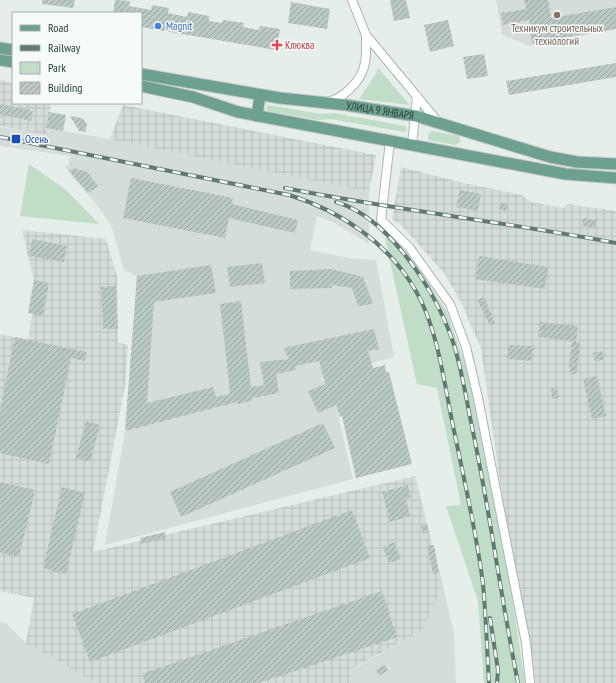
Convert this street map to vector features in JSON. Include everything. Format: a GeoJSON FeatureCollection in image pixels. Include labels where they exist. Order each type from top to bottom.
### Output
{"type":"FeatureCollection","features":[{"type":"Feature","properties":{"kind":"main road"},"geometry":{"type":"LineString","coordinates":[[0,48],[12,50]]}},
{"type":"Feature","properties":{"kind":"main road"},"geometry":{"type":"LineString","coordinates":[[0,60],[12,62]]}},
{"type":"Feature","properties":{"kind":"main road","name":"УЛИЦА 9 ЯНВАРЯ"},"geometry":{"type":"LineString","coordinates":[[142,74],[260,95],[346,105],[416,116],[550,157],[577,162],[616,164]]}},
{"type":"Feature","properties":{"kind":"main road"},"geometry":{"type":"LineString","coordinates":[[142,86],[193,97],[238,112],[257,116],[566,174],[616,178]]}},
{"type":"Feature","properties":{"kind":"main road"},"geometry":{"type":"LineString","coordinates":[[257,116],[260,95]]}},
{"type":"Feature","properties":{"kind":"street"},"geometry":{"type":"LineString","coordinates":[[352,0],[366,35],[439,124]]}},
{"type":"Feature","properties":{"kind":"street"},"geometry":{"type":"LineString","coordinates":[[319,103],[330,102],[352,87],[360,75],[366,57],[366,35]]}},
{"type":"Feature","properties":{"kind":"street"},"geometry":{"type":"LineString","coordinates":[[412,145],[417,96]]}},
{"type":"Feature","properties":{"kind":"street"},"geometry":{"type":"LineString","coordinates":[[390,141],[381,220],[409,247],[450,304],[466,347],[478,398],[526,643],[530,683]]}},
{"type":"Feature","properties":{"kind":"shaded area","name":"Техникум строительных технологий"},"geometry":{"type":"Polygon","coordinates":[[[496,0],[616,0],[616,29],[530,46],[502,35],[496,0]]]}},
{"type":"Feature","properties":{"kind":"shaded area"},"geometry":{"type":"Polygon","coordinates":[[[0,80],[12,83],[12,104],[51,104],[46,135],[0,126],[0,80]]]}},
{"type":"Feature","properties":{"kind":"shaded area"},"geometry":{"type":"Polygon","coordinates":[[[123,105],[376,155],[369,192],[110,139],[123,105]]]}},
{"type":"Feature","properties":{"kind":"shaded area"},"geometry":{"type":"Polygon","coordinates":[[[0,127],[46,135],[46,128],[110,139],[369,192],[369,244],[333,222],[317,216],[310,250],[348,258],[376,260],[394,357],[321,378],[335,402],[353,479],[105,545],[125,431],[137,276],[124,270],[112,228],[102,211],[70,174],[65,166],[68,166],[70,156],[0,146],[0,127]],[[241,302],[220,304],[229,386],[250,384],[241,302]]]}},
{"type":"Feature","properties":{"kind":"shaded area"},"geometry":{"type":"Polygon","coordinates":[[[401,167],[464,183],[522,195],[531,202],[564,208],[568,204],[616,211],[616,683],[529,683],[481,349],[461,302],[444,273],[402,226],[392,219],[401,167]]]}},
{"type":"Feature","properties":{"kind":"shaded area"},"geometry":{"type":"Polygon","coordinates":[[[22,230],[106,239],[117,276],[118,342],[128,345],[125,386],[93,552],[415,476],[443,586],[423,630],[351,669],[352,683],[96,683],[26,643],[34,598],[0,591],[0,334],[28,340],[36,290],[22,230]]]}},
{"type":"Feature","properties":{"kind":"shaded area"},"geometry":{"type":"Polygon","coordinates":[[[443,586],[454,633],[456,683],[352,683],[351,670],[423,630],[443,586]]]}},
{"type":"Feature","properties":{"kind":"shaded area"},"geometry":{"type":"Polygon","coordinates":[[[0,622],[6,623],[26,643],[96,683],[0,683],[0,622]]]}},
{"type":"Feature","properties":{"kind":"green space"},"geometry":{"type":"Polygon","coordinates":[[[378,68],[410,105],[359,99],[376,74],[378,68]]]}},
{"type":"Feature","properties":{"kind":"green space"},"geometry":{"type":"Polygon","coordinates":[[[268,105],[321,114],[333,113],[405,126],[407,129],[405,132],[331,119],[319,120],[268,111],[266,108],[268,105]]]}},
{"type":"Feature","properties":{"kind":"green space"},"geometry":{"type":"Polygon","coordinates":[[[432,131],[459,136],[461,142],[455,145],[429,140],[428,134],[432,131]]]}},
{"type":"Feature","properties":{"kind":"green space"},"geometry":{"type":"Polygon","coordinates":[[[29,164],[66,190],[99,224],[20,216],[29,164]]]}},
{"type":"Feature","properties":{"kind":"green space"},"geometry":{"type":"Polygon","coordinates":[[[391,236],[414,261],[447,312],[468,373],[510,584],[525,683],[484,683],[478,601],[446,506],[461,505],[437,388],[417,384],[385,238],[391,236]]]}},
{"type":"Feature","properties":{"kind":"building"},"geometry":{"type":"Polygon","coordinates":[[[42,0],[75,0],[73,8],[42,4],[42,0]]]}},
{"type":"Feature","properties":{"kind":"building"},"geometry":{"type":"Polygon","coordinates":[[[115,0],[130,1],[129,6],[151,10],[152,5],[169,8],[168,13],[187,17],[188,12],[209,16],[209,21],[222,23],[223,20],[244,23],[243,27],[259,30],[260,26],[280,29],[276,50],[142,27],[142,12],[113,12],[115,0]]]}},
{"type":"Feature","properties":{"kind":"building"},"geometry":{"type":"Polygon","coordinates":[[[390,0],[406,0],[410,18],[394,21],[390,0]]]}},
{"type":"Feature","properties":{"kind":"building"},"geometry":{"type":"Polygon","coordinates":[[[524,0],[548,0],[551,18],[616,7],[616,29],[532,43],[529,20],[503,25],[501,13],[526,9],[524,0]]]}},
{"type":"Feature","properties":{"kind":"building"},"geometry":{"type":"Polygon","coordinates":[[[291,2],[330,9],[327,29],[288,23],[291,2]]]}},
{"type":"Feature","properties":{"kind":"building"},"geometry":{"type":"Polygon","coordinates":[[[448,20],[454,46],[430,52],[424,25],[448,20]]]}},
{"type":"Feature","properties":{"kind":"building"},"geometry":{"type":"Polygon","coordinates":[[[484,54],[488,76],[467,79],[463,57],[484,54]]]}},
{"type":"Feature","properties":{"kind":"building"},"geometry":{"type":"Polygon","coordinates":[[[616,63],[616,77],[509,95],[506,81],[616,63]]]}},
{"type":"Feature","properties":{"kind":"building"},"geometry":{"type":"Polygon","coordinates":[[[0,104],[33,111],[31,121],[0,114],[0,104]]]}},
{"type":"Feature","properties":{"kind":"building"},"geometry":{"type":"Polygon","coordinates":[[[49,112],[66,115],[63,131],[46,128],[49,112]]]}},
{"type":"Feature","properties":{"kind":"building"},"geometry":{"type":"Polygon","coordinates":[[[70,116],[82,118],[87,124],[85,132],[79,131],[70,116]]]}},
{"type":"Feature","properties":{"kind":"building"},"geometry":{"type":"Polygon","coordinates":[[[74,168],[87,172],[98,186],[88,193],[69,171],[74,168]]]}},
{"type":"Feature","properties":{"kind":"building"},"geometry":{"type":"Polygon","coordinates":[[[131,178],[233,198],[232,204],[298,220],[295,233],[229,218],[225,238],[123,218],[131,178]]]}},
{"type":"Feature","properties":{"kind":"building"},"geometry":{"type":"Polygon","coordinates":[[[460,190],[481,194],[478,211],[456,207],[460,190]]]}},
{"type":"Feature","properties":{"kind":"building"},"geometry":{"type":"Polygon","coordinates":[[[501,202],[508,204],[506,211],[499,209],[501,202]]]}},
{"type":"Feature","properties":{"kind":"building"},"geometry":{"type":"Polygon","coordinates":[[[583,218],[596,220],[595,228],[582,226],[583,218]]]}},
{"type":"Feature","properties":{"kind":"building"},"geometry":{"type":"Polygon","coordinates":[[[32,239],[67,246],[64,262],[29,256],[32,239]]]}},
{"type":"Feature","properties":{"kind":"building"},"geometry":{"type":"Polygon","coordinates":[[[479,256],[548,267],[545,289],[475,279],[479,256]]]}},
{"type":"Feature","properties":{"kind":"building"},"geometry":{"type":"Polygon","coordinates":[[[262,263],[265,283],[230,287],[227,267],[262,263]]]}},
{"type":"Feature","properties":{"kind":"building"},"geometry":{"type":"Polygon","coordinates":[[[211,265],[216,293],[154,302],[147,403],[213,387],[216,397],[230,394],[220,304],[241,301],[251,387],[264,385],[260,362],[289,359],[283,348],[374,329],[379,349],[368,351],[373,368],[385,365],[386,372],[389,372],[412,464],[356,478],[342,416],[340,417],[336,405],[318,413],[308,391],[325,384],[319,361],[295,366],[296,370],[276,374],[279,393],[252,398],[252,401],[238,404],[237,402],[125,431],[137,276],[211,265]]]}},
{"type":"Feature","properties":{"kind":"building"},"geometry":{"type":"Polygon","coordinates":[[[332,269],[363,277],[373,304],[358,306],[352,288],[332,285],[332,288],[290,289],[290,271],[332,269]]]}},
{"type":"Feature","properties":{"kind":"building"},"geometry":{"type":"Polygon","coordinates":[[[34,280],[49,283],[43,316],[28,313],[34,280]]]}},
{"type":"Feature","properties":{"kind":"building"},"geometry":{"type":"Polygon","coordinates":[[[116,286],[118,329],[103,329],[101,287],[116,286]]]}},
{"type":"Feature","properties":{"kind":"building"},"geometry":{"type":"Polygon","coordinates":[[[484,297],[495,323],[490,325],[477,300],[484,297]]]}},
{"type":"Feature","properties":{"kind":"building"},"geometry":{"type":"Polygon","coordinates":[[[540,322],[578,326],[576,342],[580,342],[577,373],[571,375],[569,365],[572,341],[538,337],[540,322]]]}},
{"type":"Feature","properties":{"kind":"building"},"geometry":{"type":"Polygon","coordinates":[[[15,337],[86,352],[85,361],[71,358],[49,464],[0,453],[0,410],[15,337]]]}},
{"type":"Feature","properties":{"kind":"building"},"geometry":{"type":"Polygon","coordinates":[[[508,345],[534,346],[533,361],[507,359],[508,345]]]}},
{"type":"Feature","properties":{"kind":"building"},"geometry":{"type":"Polygon","coordinates":[[[602,351],[604,359],[595,362],[593,353],[602,351]]]}},
{"type":"Feature","properties":{"kind":"building"},"geometry":{"type":"Polygon","coordinates":[[[597,376],[606,416],[592,419],[583,379],[597,376]]]}},
{"type":"Feature","properties":{"kind":"building"},"geometry":{"type":"Polygon","coordinates":[[[557,388],[559,398],[552,399],[551,389],[557,388]]]}},
{"type":"Feature","properties":{"kind":"building"},"geometry":{"type":"Polygon","coordinates":[[[86,421],[100,425],[90,462],[76,458],[86,421]]]}},
{"type":"Feature","properties":{"kind":"building"},"geometry":{"type":"Polygon","coordinates":[[[323,423],[335,448],[181,517],[170,492],[323,423]]]}},
{"type":"Feature","properties":{"kind":"building"},"geometry":{"type":"Polygon","coordinates":[[[0,482],[35,490],[19,557],[0,553],[0,482]]]}},
{"type":"Feature","properties":{"kind":"building"},"geometry":{"type":"Polygon","coordinates":[[[408,485],[411,497],[406,499],[410,516],[390,522],[382,492],[408,485]]]}},
{"type":"Feature","properties":{"kind":"building"},"geometry":{"type":"Polygon","coordinates":[[[62,487],[85,493],[66,574],[43,568],[62,487]]]}},
{"type":"Feature","properties":{"kind":"building"},"geometry":{"type":"Polygon","coordinates":[[[352,510],[370,558],[90,662],[72,614],[352,510]]]}},
{"type":"Feature","properties":{"kind":"building"},"geometry":{"type":"Polygon","coordinates":[[[427,524],[429,532],[423,534],[421,526],[427,524]]]}},
{"type":"Feature","properties":{"kind":"building"},"geometry":{"type":"Polygon","coordinates":[[[165,532],[166,538],[141,544],[140,538],[165,532]]]}},
{"type":"Feature","properties":{"kind":"building"},"geometry":{"type":"Polygon","coordinates":[[[394,542],[401,559],[389,563],[383,547],[394,542]]]}},
{"type":"Feature","properties":{"kind":"building"},"geometry":{"type":"Polygon","coordinates":[[[434,545],[439,573],[433,574],[427,546],[434,545]]]}},
{"type":"Feature","properties":{"kind":"building"},"geometry":{"type":"Polygon","coordinates":[[[382,591],[397,637],[259,683],[145,683],[142,674],[382,591]]]}},
{"type":"Feature","properties":{"kind":"building"},"geometry":{"type":"Polygon","coordinates":[[[385,665],[388,670],[379,676],[376,670],[385,665]]]}},
{"type":"Feature","properties":{"kind":"railway"},"geometry":{"type":"LineString","coordinates":[[0,137],[289,195],[327,210],[345,220],[362,232],[393,259],[406,275],[424,307],[435,338],[443,372],[480,563],[484,596],[489,683]]}},
{"type":"Feature","properties":{"kind":"railway"},"geometry":{"type":"LineString","coordinates":[[285,188],[616,243]]}},
{"type":"Feature","properties":{"kind":"railway"},"geometry":{"type":"LineString","coordinates":[[336,202],[356,210],[374,223],[392,240],[408,259],[435,301],[453,342],[461,373],[478,459],[518,683]]}},
{"type":"Feature","properties":{"kind":"railway"},"geometry":{"type":"LineString","coordinates":[[490,618],[498,670],[497,683]]}},
{"type":"Feature","properties":{"kind":"place","name":"Техникум строительных технологий"},"geometry":{"type":"Point","coordinates":[557,15]}},
{"type":"Feature","properties":{"kind":"place","name":"Magnit"},"geometry":{"type":"Point","coordinates":[158,26]}},
{"type":"Feature","properties":{"kind":"place","name":"Клюква"},"geometry":{"type":"Point","coordinates":[277,45]}},
{"type":"Feature","properties":{"kind":"place","name":"Осень"},"geometry":{"type":"Point","coordinates":[16,139]}}]}
